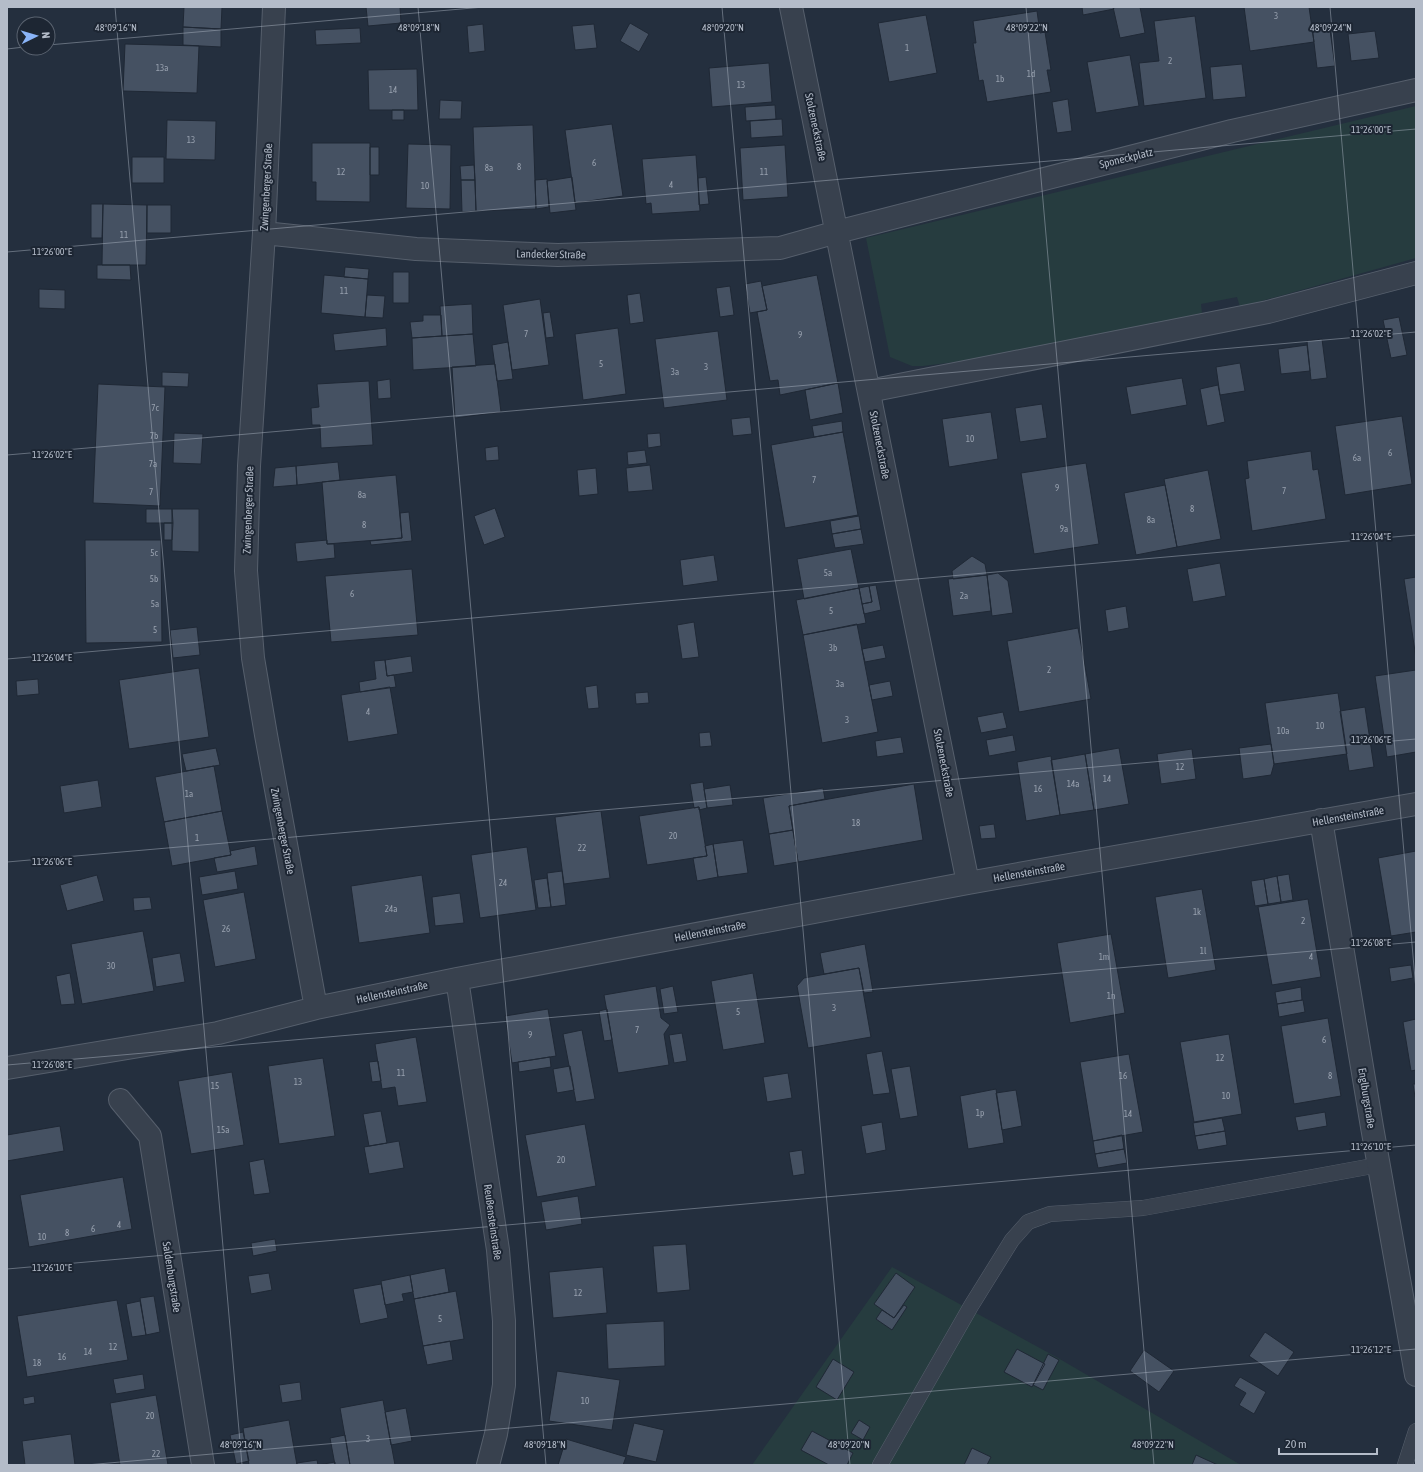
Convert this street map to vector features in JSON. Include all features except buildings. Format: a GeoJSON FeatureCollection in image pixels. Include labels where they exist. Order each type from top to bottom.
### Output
{"type":"FeatureCollection","features":[{"type":"Feature","properties":{"kind":"street","name":"Zwingenberger Straße"},"geometry":{"type":"LineString","coordinates":[[274,7],[264,233],[249,466],[246,571],[253,658],[264,728],[316,1008]]}},
{"type":"Feature","properties":{"kind":"street","name":"Stolzeneckstraße"},"geometry":{"type":"LineString","coordinates":[[791,7],[968,883]]}},
{"type":"Feature","properties":{"kind":"street","name":"Sponeckplatz"},"geometry":{"type":"LineString","coordinates":[[837,232],[1232,131],[1416,90]]}},
{"type":"Feature","properties":{"kind":"street","name":"Landecker Straße"},"geometry":{"type":"LineString","coordinates":[[264,233],[416,249],[558,255],[780,248],[837,232]]}},
{"type":"Feature","properties":{"kind":"street"},"geometry":{"type":"LineString","coordinates":[[869,391],[1268,312],[1416,273]]}},
{"type":"Feature","properties":{"kind":"street","name":"Hellensteinstraße"},"geometry":{"type":"LineString","coordinates":[[7,1068],[218,1033],[316,1008],[457,979],[968,883],[1416,804]]}},
{"type":"Feature","properties":{"kind":"street","name":"Englburgstraße"},"geometry":{"type":"LineString","coordinates":[[1321,820],[1378,1165],[1416,1375]]}},
{"type":"Feature","properties":{"kind":"street","name":"Reußensteinstraße"},"geometry":{"type":"LineString","coordinates":[[457,979],[498,1250],[504,1321],[504,1385],[496,1434],[488,1465]]}},
{"type":"Feature","properties":{"kind":"street","name":"Saldenburgstraße"},"geometry":{"type":"LineString","coordinates":[[120,1100],[150,1136],[203,1465]]}},
{"type":"Feature","properties":{"kind":"lane"},"geometry":{"type":"LineString","coordinates":[[880,1465],[971,1306],[1012,1240],[1028,1222],[1050,1214],[1143,1208],[1378,1165]]}},
{"type":"Feature","properties":{"kind":"lane"},"geometry":{"type":"LineString","coordinates":[[1405,1465],[1416,1431]]}},
{"type":"Feature","properties":{"kind":"green space"},"geometry":{"type":"Polygon","coordinates":[[[1416,106],[1416,258],[1240,307],[1237,297],[1201,304],[1202,313],[1020,354],[923,366],[912,366],[890,357],[866,238],[1416,106]]]}},
{"type":"Feature","properties":{"kind":"green space"},"geometry":{"type":"Polygon","coordinates":[[[892,1267],[1058,1358],[1241,1465],[752,1465],[892,1267]]]}}]}
